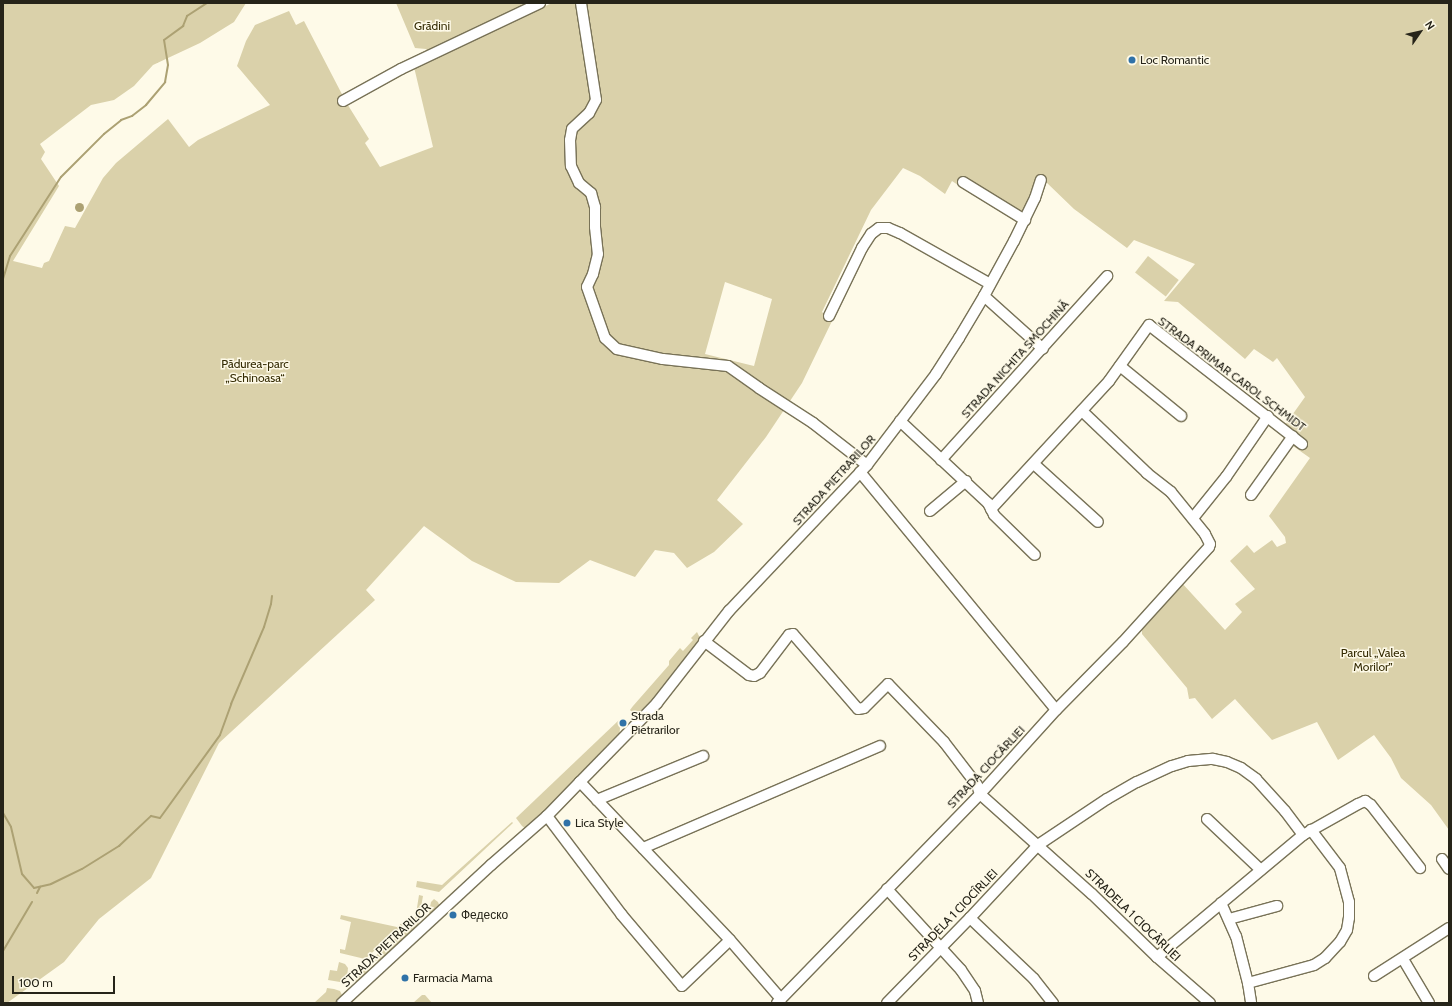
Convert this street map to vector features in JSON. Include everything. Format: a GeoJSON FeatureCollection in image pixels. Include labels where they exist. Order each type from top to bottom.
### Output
{"type":"FeatureCollection","features":[{"type":"Feature","properties":{"kind":"street"},"geometry":{"type":"LineString","coordinates":[[342,101],[400,69],[540,3]]}},
{"type":"Feature","properties":{"kind":"street"},"geometry":{"type":"LineString","coordinates":[[581,3],[596,100],[589,112],[572,129],[570,140],[571,166],[579,183],[591,192],[595,207],[595,227],[598,254],[593,274],[587,287],[605,338],[617,349],[663,359],[728,366],[759,388],[813,422],[864,469],[1056,710]]}},
{"type":"Feature","properties":{"kind":"street","name":"STRADA PIETRARILOR"},"geometry":{"type":"LineString","coordinates":[[342,1003],[491,865],[547,816],[657,703],[729,611],[864,469],[936,374],[984,296],[1025,220],[1041,180]]}},
{"type":"Feature","properties":{"kind":"street"},"geometry":{"type":"LineString","coordinates":[[963,182],[1025,220]]}},
{"type":"Feature","properties":{"kind":"street"},"geometry":{"type":"LineString","coordinates":[[829,316],[862,248],[871,234],[879,228],[894,230],[990,284]]}},
{"type":"Feature","properties":{"kind":"street","name":"STRADA NICHITA SMOCHINĂ"},"geometry":{"type":"LineString","coordinates":[[941,460],[1107,276]]}},
{"type":"Feature","properties":{"kind":"street"},"geometry":{"type":"LineString","coordinates":[[984,296],[1042,349]]}},
{"type":"Feature","properties":{"kind":"street","name":"STRADA PRIMAR CAROL SCHMIDT"},"geometry":{"type":"LineString","coordinates":[[990,509],[1034,464],[1082,411],[1120,366],[1149,325],[1268,416],[1302,444]]}},
{"type":"Feature","properties":{"kind":"street"},"geometry":{"type":"LineString","coordinates":[[1120,366],[1181,416]]}},
{"type":"Feature","properties":{"kind":"street"},"geometry":{"type":"LineString","coordinates":[[1082,411],[1147,473],[1171,492],[1193,518],[1226,477],[1268,416]]}},
{"type":"Feature","properties":{"kind":"street"},"geometry":{"type":"LineString","coordinates":[[900,421],[941,460],[966,481],[988,503],[990,509],[1035,555]]}},
{"type":"Feature","properties":{"kind":"street"},"geometry":{"type":"LineString","coordinates":[[1251,495],[1293,436]]}},
{"type":"Feature","properties":{"kind":"street"},"geometry":{"type":"LineString","coordinates":[[1034,464],[1098,522]]}},
{"type":"Feature","properties":{"kind":"street"},"geometry":{"type":"LineString","coordinates":[[930,511],[966,481]]}},
{"type":"Feature","properties":{"kind":"street","name":"STRADA CIOCÂRLIEI"},"geometry":{"type":"LineString","coordinates":[[779,1001],[980,794],[1056,710],[1206,551],[1210,544],[1205,534],[1193,518]]}},
{"type":"Feature","properties":{"kind":"street"},"geometry":{"type":"LineString","coordinates":[[704,641],[749,675],[754,676],[760,673],[789,635],[793,634],[858,709],[864,708],[888,684],[944,742],[977,785],[980,794]]}},
{"type":"Feature","properties":{"kind":"street"},"geometry":{"type":"LineString","coordinates":[[643,848],[880,746]]}},
{"type":"Feature","properties":{"kind":"street"},"geometry":{"type":"LineString","coordinates":[[597,800],[703,756]]}},
{"type":"Feature","properties":{"kind":"street"},"geometry":{"type":"LineString","coordinates":[[1038,845],[1068,824],[1137,782],[1172,766],[1188,761],[1212,759],[1227,762],[1241,768],[1256,779],[1340,868],[1349,902],[1347,930],[1340,942],[1325,958],[1314,965],[1248,983]]}},
{"type":"Feature","properties":{"kind":"street"},"geometry":{"type":"LineString","coordinates":[[580,782],[730,940],[779,1001]]}},
{"type":"Feature","properties":{"kind":"street","name":"STRADELA 1 CIOCÂRLIEI"},"geometry":{"type":"LineString","coordinates":[[980,794],[1092,894],[1157,957],[1210,1003]]}},
{"type":"Feature","properties":{"kind":"street"},"geometry":{"type":"LineString","coordinates":[[1157,957],[1307,832],[1365,801],[1371,805],[1420,868]]}},
{"type":"Feature","properties":{"kind":"street"},"geometry":{"type":"LineString","coordinates":[[547,816],[621,914],[682,986],[730,940]]}},
{"type":"Feature","properties":{"kind":"street"},"geometry":{"type":"LineString","coordinates":[[1207,819],[1261,870]]}},
{"type":"Feature","properties":{"kind":"street","name":"STRADELA 1 CIOCÎRLIEI"},"geometry":{"type":"LineString","coordinates":[[887,1003],[970,918],[1038,845]]}},
{"type":"Feature","properties":{"kind":"street"},"geometry":{"type":"LineString","coordinates":[[1442,859],[1449,869]]}},
{"type":"Feature","properties":{"kind":"street"},"geometry":{"type":"LineString","coordinates":[[887,889],[942,947],[969,981],[978,998],[978,1003]]}},
{"type":"Feature","properties":{"kind":"street"},"geometry":{"type":"LineString","coordinates":[[1221,903],[1236,936],[1248,983],[1251,1003]]}},
{"type":"Feature","properties":{"kind":"street"},"geometry":{"type":"LineString","coordinates":[[1228,919],[1277,906]]}},
{"type":"Feature","properties":{"kind":"street"},"geometry":{"type":"LineString","coordinates":[[970,918],[1034,979],[1054,1003]]}},
{"type":"Feature","properties":{"kind":"street"},"geometry":{"type":"LineString","coordinates":[[1374,976],[1403,959],[1449,928]]}},
{"type":"Feature","properties":{"kind":"street"},"geometry":{"type":"LineString","coordinates":[[1403,959],[1429,1003]]}},
{"type":"Feature","properties":{"kind":"green space","name":"Pădurea-parc „Schinoasa“"},"geometry":{"type":"Polygon","coordinates":[[[3,3],[246,3],[234,22],[200,43],[153,65],[134,86],[114,100],[91,105],[40,144],[45,152],[41,159],[59,186],[13,261],[42,268],[44,263],[49,261],[65,226],[75,228],[103,178],[116,163],[168,119],[189,147],[198,140],[270,105],[237,66],[246,41],[255,25],[289,11],[296,25],[304,21],[346,102],[369,139],[365,143],[380,167],[433,147],[414,67],[552,3],[1449,3],[1449,830],[1431,805],[1401,778],[1391,758],[1374,735],[1338,760],[1317,722],[1272,740],[1235,699],[1212,719],[1195,698],[1189,699],[1187,688],[1142,634],[1142,625],[1181,582],[1225,630],[1242,612],[1235,604],[1255,589],[1230,561],[1247,545],[1254,553],[1272,540],[1277,547],[1286,543],[1285,537],[1269,516],[1310,458],[1293,446],[1299,436],[1285,425],[1305,397],[1277,358],[1273,362],[1254,349],[1245,359],[1178,302],[1164,301],[1195,264],[1134,240],[1127,248],[1074,209],[1046,182],[1036,178],[1022,215],[963,177],[958,185],[952,181],[945,194],[920,176],[903,168],[871,210],[822,312],[832,321],[802,383],[766,437],[717,500],[743,524],[714,552],[687,568],[674,553],[655,550],[635,577],[590,560],[559,583],[516,582],[472,561],[424,526],[366,590],[375,600],[219,743],[151,878],[99,919],[64,962],[7,1003],[3,1003],[3,3]],[[725,282],[705,354],[754,366],[772,299],[725,282]]]}},
{"type":"Feature","properties":{"kind":"green space","name":"Grădini"},"geometry":{"type":"Polygon","coordinates":[[[396,3],[531,3],[429,53],[426,49],[415,48],[396,3]]]}},
{"type":"Feature","properties":{"kind":"green space"},"geometry":{"type":"Polygon","coordinates":[[[1148,256],[1179,280],[1166,297],[1135,273],[1148,256]]]}},
{"type":"Feature","properties":{"kind":"green space"},"geometry":{"type":"Polygon","coordinates":[[[697,632],[700,638],[698,645],[650,707],[638,716],[634,714],[630,710],[633,706],[669,665],[669,661],[680,648],[683,651],[693,640],[691,638],[697,632]]]}},
{"type":"Feature","properties":{"kind":"green space"},"geometry":{"type":"Polygon","coordinates":[[[619,720],[619,739],[530,828],[526,829],[522,826],[516,818],[619,720]]]}},
{"type":"Feature","properties":{"kind":"green space"},"geometry":{"type":"Polygon","coordinates":[[[512,822],[513,823],[439,892],[416,887],[417,881],[442,885],[512,822]]]}},
{"type":"Feature","properties":{"kind":"green space"},"geometry":{"type":"Polygon","coordinates":[[[419,895],[423,896],[417,930],[383,961],[371,960],[415,920],[419,895]]]}},
{"type":"Feature","properties":{"kind":"green space"},"geometry":{"type":"Polygon","coordinates":[[[434,899],[438,902],[440,907],[431,916],[429,912],[431,902],[434,899]]]}},
{"type":"Feature","properties":{"kind":"green space"},"geometry":{"type":"Polygon","coordinates":[[[341,915],[397,927],[411,915],[411,918],[365,959],[340,953],[340,949],[345,950],[351,922],[340,919],[341,915]]]}},
{"type":"Feature","properties":{"kind":"green space"},"geometry":{"type":"Polygon","coordinates":[[[339,962],[345,964],[348,968],[347,978],[340,982],[328,980],[330,970],[337,971],[339,962]]]}},
{"type":"Feature","properties":{"kind":"green space"},"geometry":{"type":"Polygon","coordinates":[[[359,968],[371,971],[355,985],[357,969],[359,968]]]}},
{"type":"Feature","properties":{"kind":"green space"},"geometry":{"type":"Polygon","coordinates":[[[327,988],[340,991],[342,995],[340,999],[336,1003],[314,1003],[326,992],[327,988]]]}},
{"type":"Feature","properties":{"kind":"green space"},"geometry":{"type":"Polygon","coordinates":[[[422,995],[425,995],[432,1003],[413,1003],[422,995]]]}},
{"type":"Feature","properties":{"kind":"shaded area"},"geometry":{"type":"Polygon","coordinates":[[[77,203],[81,203],[83,207],[81,211],[77,211],[75,209],[75,205],[77,203]]]}},
{"type":"Feature","properties":{"kind":"waterway"},"geometry":{"type":"LineString","coordinates":[[3,279],[10,256],[61,177],[104,134],[121,120],[132,116],[146,105],[165,82],[168,65],[164,40],[183,26],[187,16],[207,3]]}},
{"type":"Feature","properties":{"kind":"waterway"},"geometry":{"type":"LineString","coordinates":[[3,813],[11,827],[22,874],[34,888],[51,884],[82,869],[119,846],[151,816],[160,818],[220,735],[231,704],[264,627],[272,596]]}},
{"type":"Feature","properties":{"kind":"waterway"},"geometry":{"type":"LineString","coordinates":[[37,893],[40,887]]}},
{"type":"Feature","properties":{"kind":"waterway"},"geometry":{"type":"LineString","coordinates":[[3,951],[32,902]]}},
{"type":"Feature","properties":{"kind":"place","name":"Loc Romantic"},"geometry":{"type":"Point","coordinates":[1132,60]}},
{"type":"Feature","properties":{"kind":"place","name":"Strada Pietrarilor"},"geometry":{"type":"Point","coordinates":[623,723]}},
{"type":"Feature","properties":{"kind":"place","name":"Lica Style"},"geometry":{"type":"Point","coordinates":[567,823]}},
{"type":"Feature","properties":{"kind":"place","name":"Федеско"},"geometry":{"type":"Point","coordinates":[453,915]}},
{"type":"Feature","properties":{"kind":"place","name":"Farmacia Mama"},"geometry":{"type":"Point","coordinates":[405,978]}},
{"type":"Feature","properties":{"kind":"park label","name":"Parcul „Valea Morilor”"},"geometry":{"type":"Point","coordinates":[1373,660]}}]}
